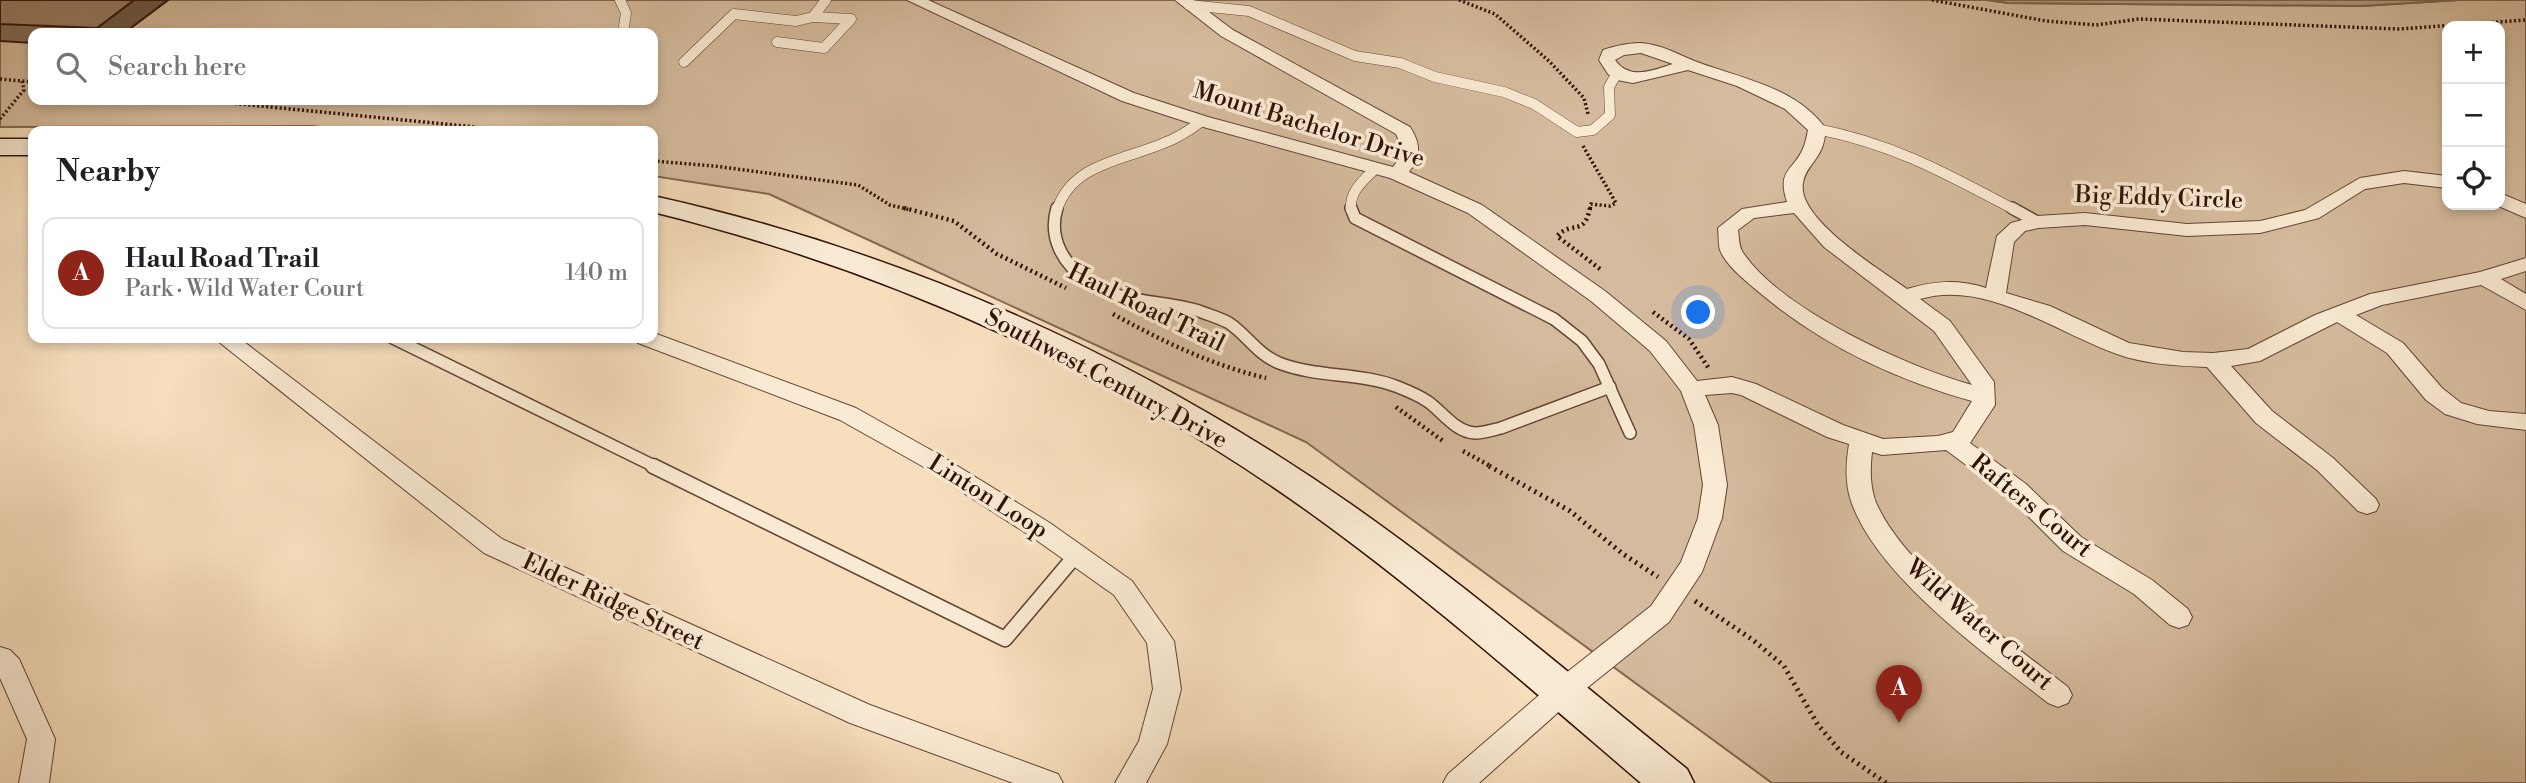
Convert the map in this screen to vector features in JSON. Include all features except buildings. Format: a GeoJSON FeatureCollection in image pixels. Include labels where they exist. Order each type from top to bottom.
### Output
{"type":"FeatureCollection","features":[{"type":"Feature","properties":{"kind":"main road"},"geometry":{"type":"LineString","coordinates":[[0,147],[28,147]]}},
{"type":"Feature","properties":{"kind":"main road","name":"Southwest Century Drive"},"geometry":{"type":"LineString","coordinates":[[658,205],[753,230],[888,274],[1059,349],[1172,409],[1289,481],[1423,579],[1672,783]]}},
{"type":"Feature","properties":{"kind":"street","name":"Mount Bachelor Drive"},"geometry":{"type":"LineString","coordinates":[[915,0],[1128,97],[1202,121],[1397,174],[1475,209],[1598,296],[1658,346],[1691,389],[1706,425],[1715,485],[1710,519],[1693,565],[1660,614],[1562,692],[1458,783]]}},
{"type":"Feature","properties":{"kind":"street"},"geometry":{"type":"LineString","coordinates":[[1186,2],[1227,33],[1404,131],[1412,145],[1409,161],[1397,174]]}},
{"type":"Feature","properties":{"kind":"street"},"geometry":{"type":"LineString","coordinates":[[1688,65],[1640,79],[1617,73],[1606,60],[1609,54],[1632,48],[1652,50],[1762,90],[1791,104],[1809,118],[1817,129],[1813,149],[1797,169],[1792,187],[1800,206],[1830,243],[1942,326],[1983,382],[1984,405],[1975,422],[1961,438],[1951,442],[1882,447],[1861,442],[1732,384],[1691,389]]}},
{"type":"Feature","properties":{"kind":"street","name":"Big Eddy Circle"},"geometry":{"type":"LineString","coordinates":[[1995,296],[2004,240],[2018,227],[2037,222],[2085,219],[2187,230],[2260,227],[2312,214],[2360,184],[2404,177],[2442,181]]}},
{"type":"Feature","properties":{"kind":"street"},"geometry":{"type":"LineString","coordinates":[[2505,202],[2526,212]]}},
{"type":"Feature","properties":{"kind":"street"},"geometry":{"type":"LineString","coordinates":[[1800,206],[1754,210],[1734,220],[1726,231],[1727,245],[1745,273],[1783,303],[1878,360],[1929,380],[1984,396]]}},
{"type":"Feature","properties":{"kind":"street"},"geometry":{"type":"LineString","coordinates":[[1904,297],[1934,288],[1971,290],[2042,311],[2124,349],[2183,359],[2213,360],[2252,356],[2338,314],[2377,299],[2484,278],[2526,264]]}},
{"type":"Feature","properties":{"kind":"street"},"geometry":{"type":"LineString","coordinates":[[2484,278],[2526,303]]}},
{"type":"Feature","properties":{"kind":"street"},"geometry":{"type":"LineString","coordinates":[[2338,314],[2394,347],[2415,366],[2436,396],[2450,406],[2474,416],[2526,422]]}},
{"type":"Feature","properties":{"kind":"street","name":"Elder Ridge Street"},"geometry":{"type":"LineString","coordinates":[[231,343],[493,546],[860,714],[1048,783]]}},
{"type":"Feature","properties":{"kind":"street","name":"Linton Loop"},"geometry":{"type":"LineString","coordinates":[[658,343],[848,414],[930,460],[1124,588],[1160,641],[1167,689],[1153,744],[1130,783]]}},
{"type":"Feature","properties":{"kind":"street"},"geometry":{"type":"LineString","coordinates":[[2213,360],[2264,417],[2325,464],[2367,505]]}},
{"type":"Feature","properties":{"kind":"street","name":"Wild Water Court"},"geometry":{"type":"LineString","coordinates":[[1861,442],[1858,466],[1863,501],[1885,540],[1921,580],[2058,695]]}},
{"type":"Feature","properties":{"kind":"street","name":"Rafters Court"},"geometry":{"type":"LineString","coordinates":[[1951,442],[2017,490],[2072,544],[2143,587],[2179,617]]}},
{"type":"Feature","properties":{"kind":"street"},"geometry":{"type":"LineString","coordinates":[[0,658],[9,667],[40,739],[34,783]]}},
{"type":"Feature","properties":{"kind":"lane"},"geometry":{"type":"LineString","coordinates":[[620,0],[626,12],[624,28]]}},
{"type":"Feature","properties":{"kind":"lane"},"geometry":{"type":"LineString","coordinates":[[813,17],[827,0]]}},
{"type":"Feature","properties":{"kind":"lane"},"geometry":{"type":"LineString","coordinates":[[1186,2],[1249,11],[1355,56],[1400,63],[1435,77],[1504,92],[1534,104],[1577,132],[1593,130],[1610,115],[1608,83],[1610,77],[1617,73]]}},
{"type":"Feature","properties":{"kind":"lane"},"geometry":{"type":"LineString","coordinates":[[684,62],[734,14],[796,21],[813,17],[851,19],[824,48],[777,42]]}},
{"type":"Feature","properties":{"kind":"lane"},"geometry":{"type":"LineString","coordinates":[[1202,121],[1180,139],[1104,163],[1077,177],[1058,204],[1053,225],[1058,247],[1072,270],[1105,292],[1147,304],[1198,311],[1230,324],[1254,351],[1282,364],[1366,377],[1397,386],[1427,401],[1459,428],[1475,433],[1499,428],[1609,387]]}},
{"type":"Feature","properties":{"kind":"lane"},"geometry":{"type":"LineString","coordinates":[[1817,129],[1853,136],[1924,160],[2037,222]]}},
{"type":"Feature","properties":{"kind":"lane"},"geometry":{"type":"LineString","coordinates":[[1376,168],[1353,192],[1348,202],[1349,210],[1355,218],[1554,319],[1582,341],[1599,364],[1630,433]]}},
{"type":"Feature","properties":{"kind":"lane"},"geometry":{"type":"LineString","coordinates":[[403,343],[1005,639],[1076,555]]}},
{"type":"Feature","properties":{"kind":"path"},"geometry":{"type":"LineString","coordinates":[[1459,0],[1495,14],[1549,61],[1584,98],[1588,115],[1577,132],[1616,203],[1609,206],[1591,204],[1587,222],[1582,226],[1563,230],[1557,236],[1606,275]]}},
{"type":"Feature","properties":{"kind":"path"},"geometry":{"type":"LineString","coordinates":[[1932,0],[2046,21],[2096,25],[2139,19],[2389,30],[2526,20]]}},
{"type":"Feature","properties":{"kind":"path"},"geometry":{"type":"LineString","coordinates":[[0,79],[28,82]]}},
{"type":"Feature","properties":{"kind":"path"},"geometry":{"type":"LineString","coordinates":[[0,119],[24,90],[22,81]]}},
{"type":"Feature","properties":{"kind":"path"},"geometry":{"type":"LineString","coordinates":[[250,105],[465,126]]}},
{"type":"Feature","properties":{"kind":"path","name":"Haul Road Trail"},"geometry":{"type":"LineString","coordinates":[[658,161],[858,185],[890,205],[954,221],[997,254],[1072,292]]}},
{"type":"Feature","properties":{"kind":"path"},"geometry":{"type":"LineString","coordinates":[[1651,310],[1689,339],[1717,385]]}},
{"type":"Feature","properties":{"kind":"path","name":"Haul Road Trail"},"geometry":{"type":"LineString","coordinates":[[1109,311],[1145,332],[1200,356],[1243,373],[1270,379]]}},
{"type":"Feature","properties":{"kind":"path"},"geometry":{"type":"LineString","coordinates":[[1392,404],[1450,444]]}},
{"type":"Feature","properties":{"kind":"path"},"geometry":{"type":"LineString","coordinates":[[1462,450],[1570,511],[1623,554],[1753,640],[1784,666],[1818,725],[1841,752],[1886,783]]}},
{"type":"Feature","properties":{"kind":"shaded area"},"geometry":{"type":"Polygon","coordinates":[[[0,0],[1987,0],[2008,3],[2361,6],[2459,0],[2526,0],[2526,783],[1772,783],[1306,442],[769,194],[658,177],[658,126],[0,127],[0,0]]]}},
{"type":"Feature","properties":{"kind":"shaded area"},"geometry":{"type":"Polygon","coordinates":[[[1987,0],[2459,0],[2361,6],[2008,3],[1987,0]]]}},
{"type":"Feature","properties":{"kind":"place","name":"Haul Road Trail"},"geometry":{"type":"Point","coordinates":[1899,723]}}]}
